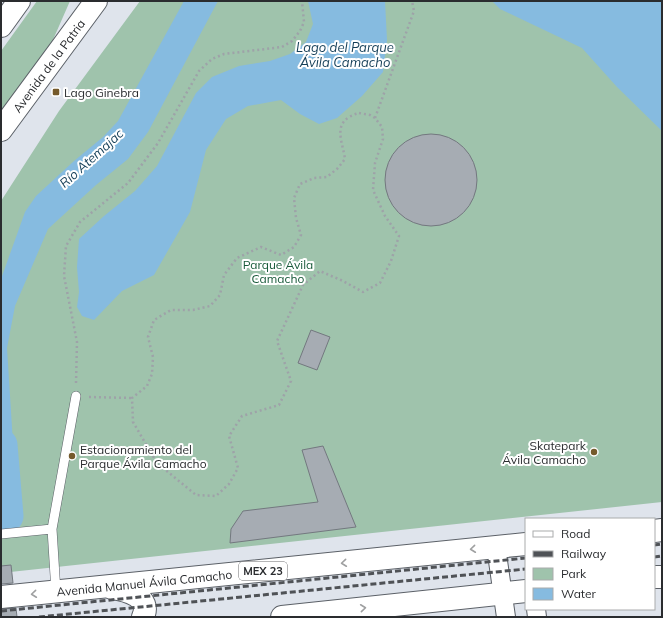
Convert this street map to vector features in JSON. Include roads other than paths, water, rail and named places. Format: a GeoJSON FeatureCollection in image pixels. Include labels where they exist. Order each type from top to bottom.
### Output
{"type":"FeatureCollection","features":[{"type":"Feature","properties":{"kind":"main road"},"geometry":{"type":"LineString","coordinates":[[49,66],[83,1]]}},
{"type":"Feature","properties":{"kind":"main road","name":"Avenida de la Patria"},"geometry":{"type":"LineString","coordinates":[[1,130],[96,1]]}},
{"type":"Feature","properties":{"kind":"main road"},"geometry":{"type":"LineString","coordinates":[[1,26],[17,2]]}},
{"type":"Feature","properties":{"kind":"main road","name":"Avenida Manuel Ávila Camacho"},"geometry":{"type":"LineString","coordinates":[[1,598],[496,547],[525,547]]}},
{"type":"Feature","properties":{"kind":"main road"},"geometry":{"type":"LineString","coordinates":[[104,587],[125,590],[135,594],[142,601],[145,607],[143,617]]}},
{"type":"Feature","properties":{"kind":"main road"},"geometry":{"type":"LineString","coordinates":[[282,617],[525,591]]}},
{"type":"Feature","properties":{"kind":"street"},"geometry":{"type":"LineString","coordinates":[[496,547],[506,617]]}},
{"type":"Feature","properties":{"kind":"lane"},"geometry":{"type":"LineString","coordinates":[[56,592],[52,529],[76,396]]}},
{"type":"Feature","properties":{"kind":"lane"},"geometry":{"type":"LineString","coordinates":[[1,534],[52,529]]}},
{"type":"Feature","properties":{"kind":"water"},"geometry":{"type":"Polygon","coordinates":[[[184,1],[218,1],[148,132],[128,159],[96,185],[48,229],[15,306],[7,348],[16,491],[5,498],[1,492],[1,279],[25,212],[36,196],[103,137],[118,121],[184,1]]]}},
{"type":"Feature","properties":{"kind":"water","name":"Lago del Parque Ávila Camacho"},"geometry":{"type":"Polygon","coordinates":[[[308,1],[385,1],[387,40],[383,72],[362,96],[337,118],[319,124],[300,114],[281,100],[248,106],[226,119],[206,150],[190,212],[154,275],[122,291],[94,320],[82,316],[77,307],[79,292],[77,267],[79,239],[135,191],[157,166],[196,93],[212,77],[239,66],[270,61],[290,54],[306,42],[313,24],[308,1]]]}},
{"type":"Feature","properties":{"kind":"water"},"geometry":{"type":"Polygon","coordinates":[[[492,1],[662,1],[662,131],[617,87],[582,48],[500,9],[492,1]]]}},
{"type":"Feature","properties":{"kind":"waterway","name":"Río Atemajac"},"geometry":{"type":"LineString","coordinates":[[1,445],[7,516]]}},
{"type":"Feature","properties":{"kind":"railway"},"geometry":{"type":"LineString","coordinates":[[655,545],[662,544]]}},
{"type":"Feature","properties":{"kind":"railway"},"geometry":{"type":"LineString","coordinates":[[655,557],[662,556]]}},
{"type":"Feature","properties":{"kind":"railway"},"geometry":{"type":"LineString","coordinates":[[1,611],[525,558]]}},
{"type":"Feature","properties":{"kind":"railway"},"geometry":{"type":"LineString","coordinates":[[39,617],[525,569]]}},
{"type":"Feature","properties":{"kind":"place","name":"Lago Ginebra"},"geometry":{"type":"Point","coordinates":[56,92]}},
{"type":"Feature","properties":{"kind":"place","name":"Skatepark Ávila Camacho"},"geometry":{"type":"Point","coordinates":[594,452]}},
{"type":"Feature","properties":{"kind":"place","name":"Estacionamiento del Parque Ávila Camacho"},"geometry":{"type":"Point","coordinates":[72,456]}},
{"type":"Feature","properties":{"kind":"park label","name":"Parque Ávila Camacho"},"geometry":{"type":"Point","coordinates":[278,271]}}]}
